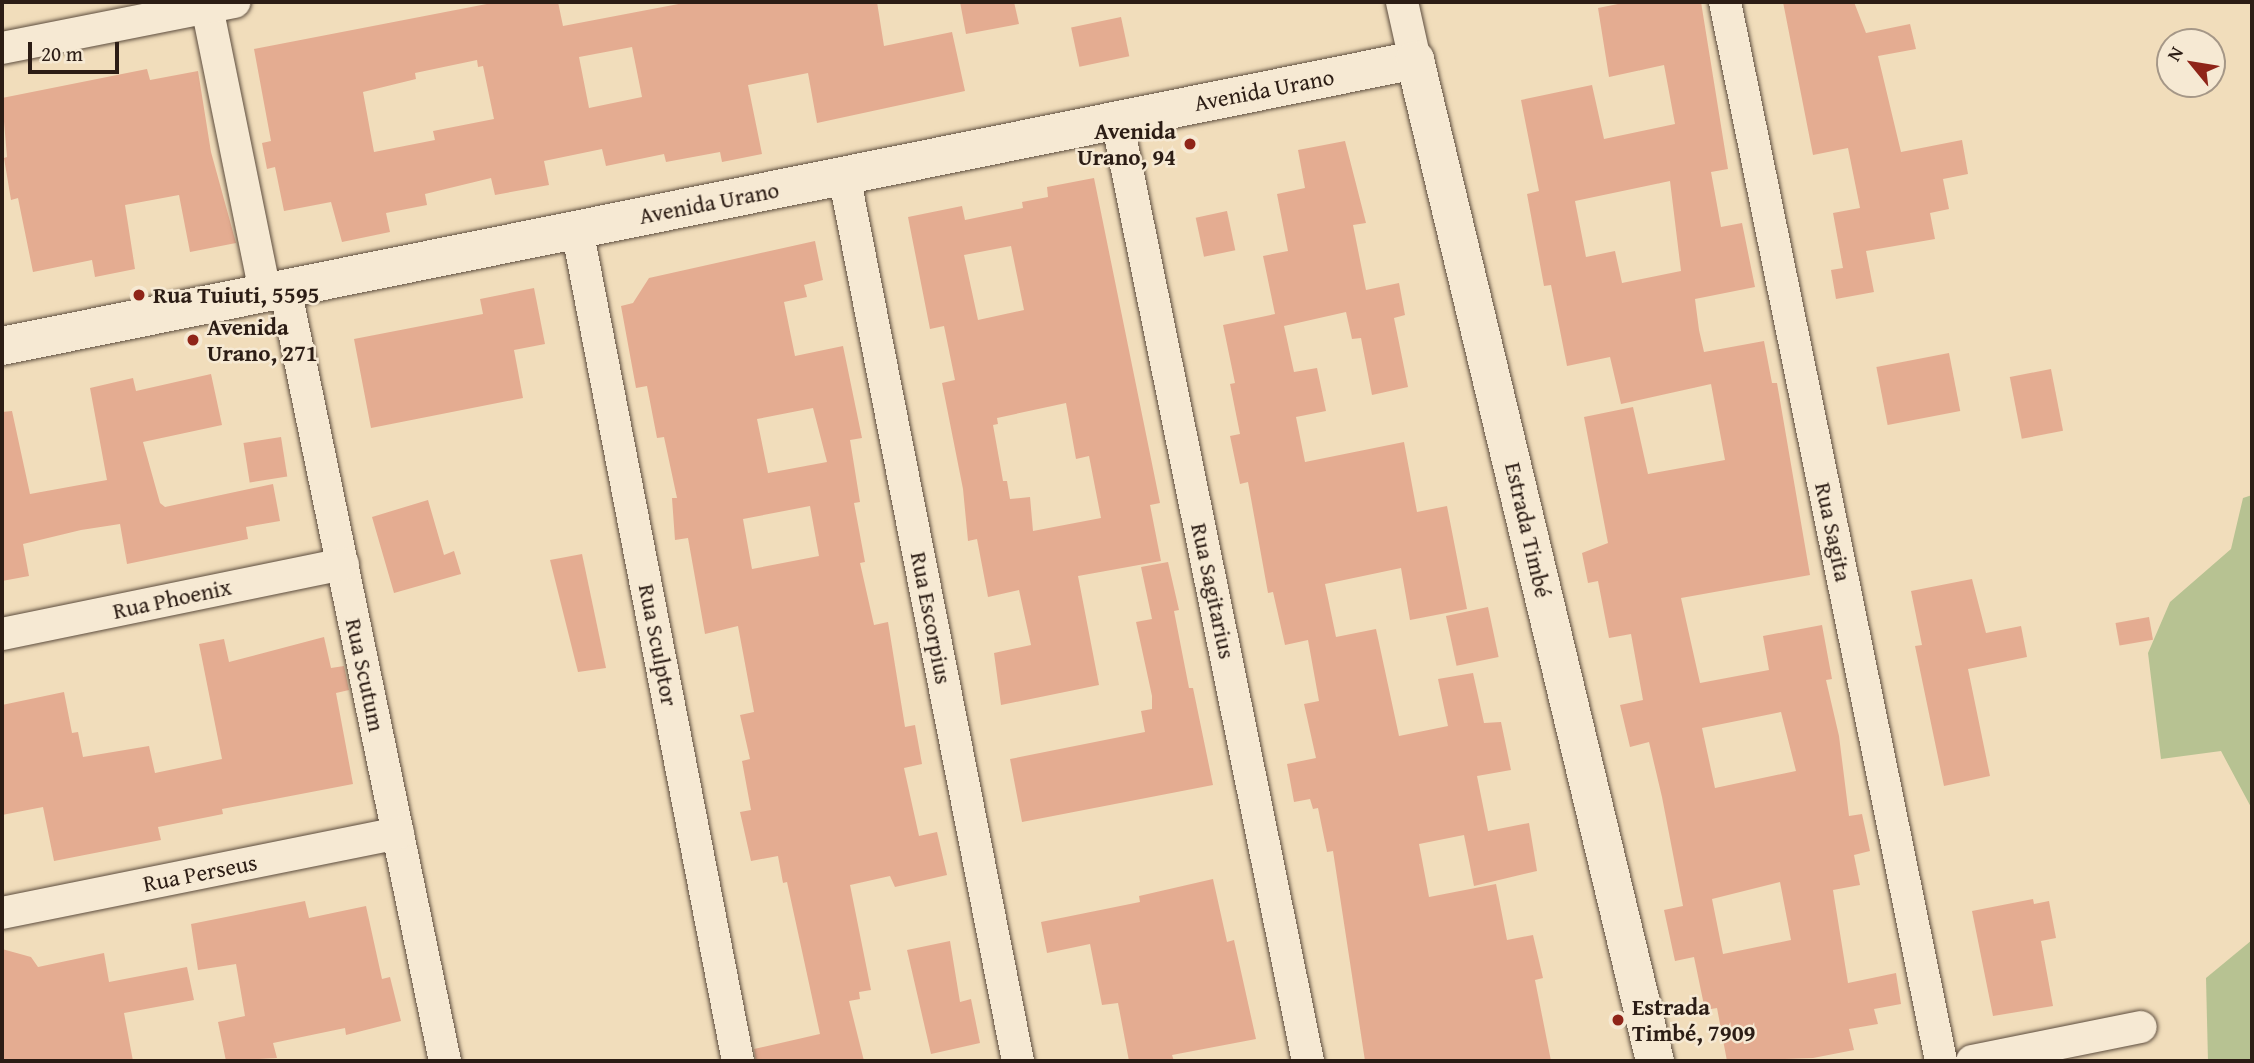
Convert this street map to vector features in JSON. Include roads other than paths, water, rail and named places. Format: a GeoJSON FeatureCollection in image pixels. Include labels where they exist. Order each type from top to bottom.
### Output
{"type":"FeatureCollection","features":[{"type":"Feature","properties":{"kind":"street","name":"Rua Sagita"},"geometry":{"type":"LineString","coordinates":[[1725,2],[1941,1061]]}},
{"type":"Feature","properties":{"kind":"street"},"geometry":{"type":"LineString","coordinates":[[2,48],[216,4]]}},
{"type":"Feature","properties":{"kind":"street","name":"Rua Scutum"},"geometry":{"type":"LineString","coordinates":[[216,4],[275,290],[342,564],[445,1061]]}},
{"type":"Feature","properties":{"kind":"street","name":"Avenida Urano"},"geometry":{"type":"LineString","coordinates":[[2,346],[1117,120],[1412,23]]}},
{"type":"Feature","properties":{"kind":"street","name":"Estrada Timbé"},"geometry":{"type":"LineString","coordinates":[[1412,23],[1655,1061]]}},
{"type":"Feature","properties":{"kind":"street","name":"Rua Sagitarius"},"geometry":{"type":"LineString","coordinates":[[1117,120],[1308,1061]]}},
{"type":"Feature","properties":{"kind":"street","name":"Rua Escorpius"},"geometry":{"type":"LineString","coordinates":[[844,175],[1018,1061]]}},
{"type":"Feature","properties":{"kind":"street","name":"Rua Sculptor"},"geometry":{"type":"LineString","coordinates":[[577,229],[738,1061]]}},
{"type":"Feature","properties":{"kind":"street","name":"Rua Phoenix"},"geometry":{"type":"LineString","coordinates":[[2,634],[342,564]]}},
{"type":"Feature","properties":{"kind":"street","name":"Rua Perseus"},"geometry":{"type":"LineString","coordinates":[[2,913],[398,833]]}},
{"type":"Feature","properties":{"kind":"street"},"geometry":{"type":"LineString","coordinates":[[1972,1061],[2141,1027]]}},
{"type":"Feature","properties":{"kind":"place","name":"Avenida Urano, 94"},"geometry":{"type":"Point","coordinates":[1190,144]}},
{"type":"Feature","properties":{"kind":"place","name":"Rua Tuiuti, 5595"},"geometry":{"type":"Point","coordinates":[139,295]}},
{"type":"Feature","properties":{"kind":"place","name":"Avenida Urano, 271"},"geometry":{"type":"Point","coordinates":[193,340]}},
{"type":"Feature","properties":{"kind":"place","name":"Estrada Timbé, 7909"},"geometry":{"type":"Point","coordinates":[1618,1020]}}]}
